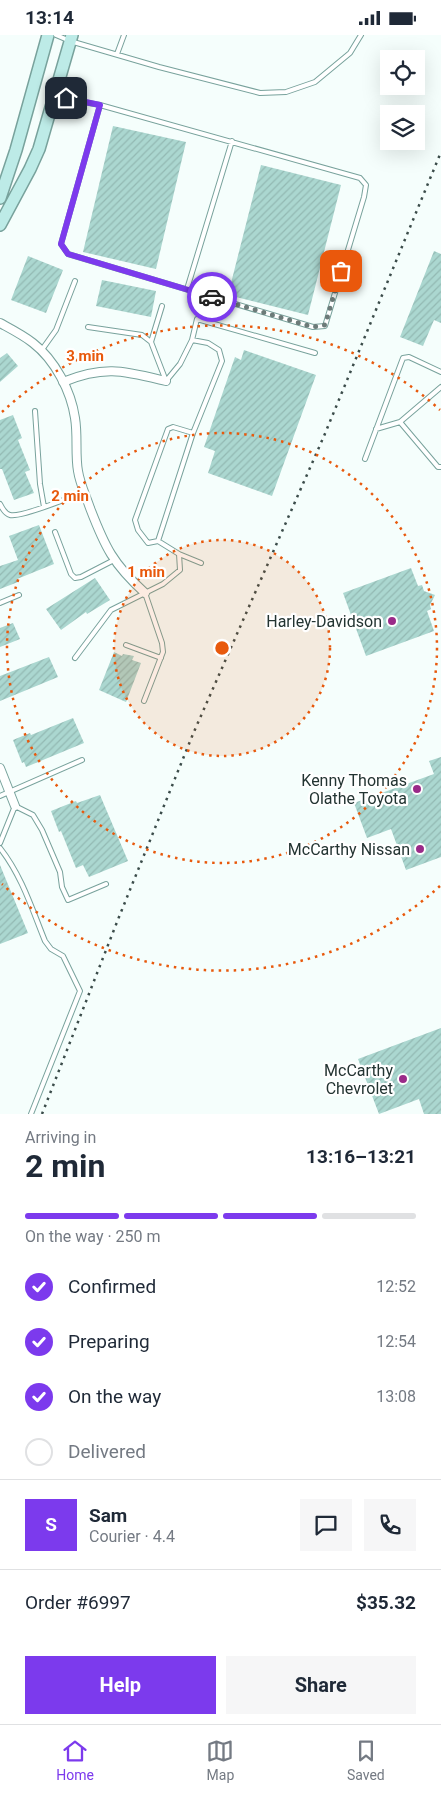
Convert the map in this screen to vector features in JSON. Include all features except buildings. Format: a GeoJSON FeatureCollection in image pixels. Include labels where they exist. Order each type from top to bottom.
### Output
{"type":"FeatureCollection","features":[{"type":"Feature","properties":{"kind":"main road"},"geometry":{"type":"LineString","coordinates":[[0,198],[14,158],[48,35]]}},
{"type":"Feature","properties":{"kind":"main road"},"geometry":{"type":"LineString","coordinates":[[1,219],[36,156],[71,38]]}},
{"type":"Feature","properties":{"kind":"street"},"geometry":{"type":"LineString","coordinates":[[0,323],[33,343],[55,368],[63,382],[76,418],[76,458],[84,492],[100,533],[114,560],[120,569],[145,593]]}},
{"type":"Feature","properties":{"kind":"street"},"geometry":{"type":"LineString","coordinates":[[63,382],[89,372],[102,371],[128,372],[166,381]]}},
{"type":"Feature","properties":{"kind":"street"},"geometry":{"type":"LineString","coordinates":[[0,768],[15,806]]}},
{"type":"Feature","properties":{"kind":"lane"},"geometry":{"type":"LineString","coordinates":[[56,35],[71,38],[159,67],[260,93],[286,91],[315,82],[350,53],[360,35]]}},
{"type":"Feature","properties":{"kind":"lane"},"geometry":{"type":"LineString","coordinates":[[117,54],[124,35]]}},
{"type":"Feature","properties":{"kind":"lane"},"geometry":{"type":"LineString","coordinates":[[54,97],[100,105],[360,178],[366,185],[325,325],[313,327],[68,254],[61,244],[100,105]]}},
{"type":"Feature","properties":{"kind":"lane"},"geometry":{"type":"LineString","coordinates":[[187,289],[232,141]]}},
{"type":"Feature","properties":{"kind":"lane"},"geometry":{"type":"LineString","coordinates":[[41,351],[56,330],[75,281]]}},
{"type":"Feature","properties":{"kind":"lane"},"geometry":{"type":"LineString","coordinates":[[151,341],[162,306]]}},
{"type":"Feature","properties":{"kind":"lane"},"geometry":{"type":"LineString","coordinates":[[88,327],[142,335],[151,341],[166,381],[180,364],[192,340],[197,319],[315,353]]}},
{"type":"Feature","properties":{"kind":"lane"},"geometry":{"type":"LineString","coordinates":[[158,541],[193,433],[222,361],[219,350],[208,343],[192,340]]}},
{"type":"Feature","properties":{"kind":"lane"},"geometry":{"type":"LineString","coordinates":[[365,459],[403,358],[409,357],[441,372]]}},
{"type":"Feature","properties":{"kind":"lane"},"geometry":{"type":"LineString","coordinates":[[376,429],[400,422],[441,387]]}},
{"type":"Feature","properties":{"kind":"lane"},"geometry":{"type":"LineString","coordinates":[[35,411],[40,484],[44,507]]}},
{"type":"Feature","properties":{"kind":"lane"},"geometry":{"type":"LineString","coordinates":[[400,422],[438,467],[441,467]]}},
{"type":"Feature","properties":{"kind":"lane"},"geometry":{"type":"LineString","coordinates":[[193,433],[173,427],[168,429],[135,520],[138,530],[148,543],[158,541],[179,554],[201,563]]}},
{"type":"Feature","properties":{"kind":"lane"},"geometry":{"type":"LineString","coordinates":[[0,504],[5,512],[11,516],[23,514],[84,492]]}},
{"type":"Feature","properties":{"kind":"lane"},"geometry":{"type":"LineString","coordinates":[[55,531],[71,574],[75,578],[81,577],[114,560]]}},
{"type":"Feature","properties":{"kind":"lane"},"geometry":{"type":"LineString","coordinates":[[75,658],[111,610],[163,583],[180,570],[179,554]]}},
{"type":"Feature","properties":{"kind":"lane"},"geometry":{"type":"LineString","coordinates":[[144,701],[163,652],[162,643],[145,593]]}},
{"type":"Feature","properties":{"kind":"lane"},"geometry":{"type":"LineString","coordinates":[[0,603],[19,595]]}},
{"type":"Feature","properties":{"kind":"lane"},"geometry":{"type":"LineString","coordinates":[[126,645],[161,658]]}},
{"type":"Feature","properties":{"kind":"lane"},"geometry":{"type":"LineString","coordinates":[[0,796],[82,760]]}},
{"type":"Feature","properties":{"kind":"lane"},"geometry":{"type":"LineString","coordinates":[[0,843],[15,806],[33,815],[42,829],[60,872],[62,887],[68,900],[106,884]]}},
{"type":"Feature","properties":{"kind":"lane"},"geometry":{"type":"LineString","coordinates":[[0,848],[12,863],[22,881],[45,941],[51,949],[63,956],[80,991],[31,1114]]}},
{"type":"Feature","properties":{"kind":"railway"},"geometry":{"type":"LineString","coordinates":[[42,1114],[193,734],[324,436],[441,152]]}},
{"type":"Feature","properties":{"kind":"way so far"},"geometry":{"type":"LineString","coordinates":[[212,297],[313,327],[325,325],[341,271]]}},
{"type":"Feature","properties":{"kind":"place","name":"Harley-Davidson"},"geometry":{"type":"Point","coordinates":[392,621]}},
{"type":"Feature","properties":{"kind":"place","name":"Kenny Thomas Olathe Toyota"},"geometry":{"type":"Point","coordinates":[417,789]}},
{"type":"Feature","properties":{"kind":"place","name":"McCarthy Nissan"},"geometry":{"type":"Point","coordinates":[420,849]}},
{"type":"Feature","properties":{"kind":"place","name":"McCarthy Chevrolet"},"geometry":{"type":"Point","coordinates":[403,1079]}},
{"type":"Feature","properties":{"kind":"route"},"geometry":{"type":"LineString","coordinates":[[66,98],[100,105],[61,244],[68,254],[212,297]]}}]}
